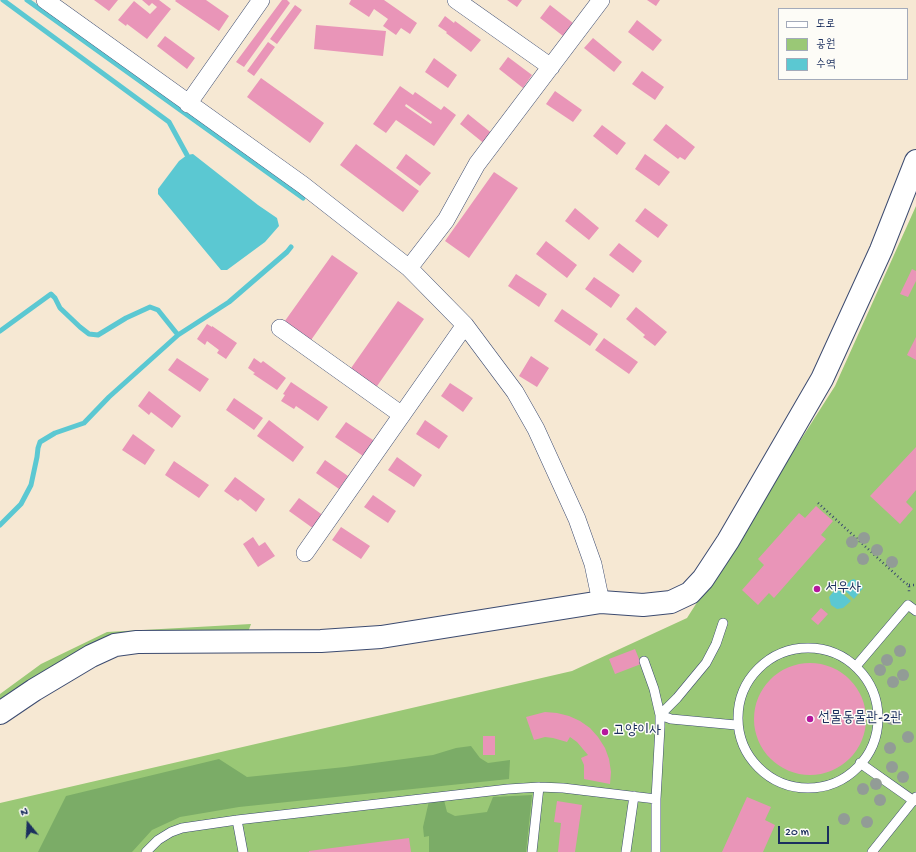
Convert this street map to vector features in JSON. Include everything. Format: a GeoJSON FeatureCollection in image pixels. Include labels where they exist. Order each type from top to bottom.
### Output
{"type":"FeatureCollection","features":[{"type":"Feature","properties":{"kind":"street"},"geometry":{"type":"LineString","coordinates":[[45,0],[303,186],[410,268],[465,325],[515,392],[536,429],[577,519],[593,564],[601,602]]}},
{"type":"Feature","properties":{"kind":"street"},"geometry":{"type":"LineString","coordinates":[[188,104],[261,0]]}},
{"type":"Feature","properties":{"kind":"street"},"geometry":{"type":"LineString","coordinates":[[456,0],[551,67]]}},
{"type":"Feature","properties":{"kind":"street"},"geometry":{"type":"LineString","coordinates":[[410,268],[446,220],[477,164],[601,0]]}},
{"type":"Feature","properties":{"kind":"street"},"geometry":{"type":"LineString","coordinates":[[0,713],[40,686],[91,656],[115,646],[137,642],[320,640],[381,637],[601,602],[643,605],[671,602],[690,593],[703,579],[728,541],[822,379],[881,250],[916,161]]}},
{"type":"Feature","properties":{"kind":"street"},"geometry":{"type":"LineString","coordinates":[[305,553],[465,325]]}},
{"type":"Feature","properties":{"kind":"street"},"geometry":{"type":"LineString","coordinates":[[280,328],[402,415]]}},
{"type":"Feature","properties":{"kind":"lane"},"geometry":{"type":"LineString","coordinates":[[857,665],[912,608]]}},
{"type":"Feature","properties":{"kind":"lane"},"geometry":{"type":"LineString","coordinates":[[660,714],[677,698],[706,663],[716,644],[723,623]]}},
{"type":"Feature","properties":{"kind":"lane"},"geometry":{"type":"LineString","coordinates":[[812,648],[825,649],[857,665],[869,682],[875,696],[878,712],[878,730],[869,754],[854,771],[833,785],[805,788],[794,787],[775,779],[757,766],[741,738],[736,725],[739,705],[744,688],[759,669],[781,654],[790,650],[812,648]]}},
{"type":"Feature","properties":{"kind":"lane"},"geometry":{"type":"LineString","coordinates":[[644,661],[654,689],[660,714],[656,799],[656,852]]}},
{"type":"Feature","properties":{"kind":"lane"},"geometry":{"type":"LineString","coordinates":[[660,714],[670,719],[736,725]]}},
{"type":"Feature","properties":{"kind":"lane"},"geometry":{"type":"LineString","coordinates":[[860,764],[915,799],[872,852]]}},
{"type":"Feature","properties":{"kind":"lane"},"geometry":{"type":"LineString","coordinates":[[146,852],[158,840],[171,832],[182,828],[237,820],[508,789],[539,787],[563,788],[656,799]]}},
{"type":"Feature","properties":{"kind":"lane"},"geometry":{"type":"LineString","coordinates":[[532,852],[539,787]]}},
{"type":"Feature","properties":{"kind":"lane"},"geometry":{"type":"LineString","coordinates":[[626,852],[634,796]]}},
{"type":"Feature","properties":{"kind":"lane"},"geometry":{"type":"LineString","coordinates":[[237,820],[243,852]]}},
{"type":"Feature","properties":{"kind":"path"},"geometry":{"type":"LineString","coordinates":[[818,503],[905,583],[909,585],[916,585]]}},
{"type":"Feature","properties":{"kind":"path"},"geometry":{"type":"LineString","coordinates":[[909,585],[912,608]]}},
{"type":"Feature","properties":{"kind":"green space"},"geometry":{"type":"Polygon","coordinates":[[[916,206],[916,852],[0,852],[0,803],[572,671],[687,618],[835,386],[916,206]]]}},
{"type":"Feature","properties":{"kind":"green space"},"geometry":{"type":"Polygon","coordinates":[[[251,624],[247,635],[132,638],[0,702],[0,694],[41,664],[107,632],[251,624]]]}},
{"type":"Feature","properties":{"kind":"green space"},"geometry":{"type":"Polygon","coordinates":[[[471,746],[480,758],[488,763],[510,760],[509,779],[239,807],[180,817],[152,830],[132,852],[38,852],[66,796],[219,759],[247,777],[345,767],[433,755],[456,748],[471,746]]]}},
{"type":"Feature","properties":{"kind":"green space"},"geometry":{"type":"Polygon","coordinates":[[[532,795],[526,852],[429,852],[429,836],[424,837],[423,827],[429,801],[444,800],[447,812],[455,816],[487,812],[493,797],[532,795]]]}},
{"type":"Feature","properties":{"kind":"water"},"geometry":{"type":"Polygon","coordinates":[[[193,154],[277,218],[279,226],[265,242],[227,270],[221,270],[158,194],[158,189],[179,161],[187,155],[193,154]]]}},
{"type":"Feature","properties":{"kind":"water"},"geometry":{"type":"Polygon","coordinates":[[[854,579],[862,585],[863,588],[854,599],[840,586],[841,584],[845,586],[854,579]]]}},
{"type":"Feature","properties":{"kind":"water"},"geometry":{"type":"Polygon","coordinates":[[[834,586],[851,601],[843,608],[837,609],[831,605],[829,597],[834,591],[832,589],[834,586]]]}},
{"type":"Feature","properties":{"kind":"building"},"geometry":{"type":"Polygon","coordinates":[[[94,0],[118,0],[109,11],[94,0]]]}},
{"type":"Feature","properties":{"kind":"building"},"geometry":{"type":"Polygon","coordinates":[[[142,0],[159,0],[171,9],[147,39],[127,24],[126,26],[118,20],[134,1],[150,14],[157,7],[152,3],[149,6],[142,0]]]}},
{"type":"Feature","properties":{"kind":"building"},"geometry":{"type":"Polygon","coordinates":[[[206,0],[229,16],[219,31],[175,1],[206,0]]]}},
{"type":"Feature","properties":{"kind":"building"},"geometry":{"type":"Polygon","coordinates":[[[282,0],[287,0],[290,3],[244,67],[236,62],[282,0]]]}},
{"type":"Feature","properties":{"kind":"building"},"geometry":{"type":"Polygon","coordinates":[[[351,0],[384,0],[417,23],[410,34],[401,28],[396,35],[383,26],[388,19],[374,9],[369,17],[349,4],[351,0]]]}},
{"type":"Feature","properties":{"kind":"building"},"geometry":{"type":"Polygon","coordinates":[[[507,0],[522,0],[517,7],[507,0]]]}},
{"type":"Feature","properties":{"kind":"building"},"geometry":{"type":"Polygon","coordinates":[[[647,0],[660,0],[656,6],[647,0]]]}},
{"type":"Feature","properties":{"kind":"building"},"geometry":{"type":"Polygon","coordinates":[[[295,5],[302,10],[277,44],[270,39],[295,5]]]}},
{"type":"Feature","properties":{"kind":"building"},"geometry":{"type":"Polygon","coordinates":[[[550,5],[573,23],[563,36],[540,18],[550,5]]]}},
{"type":"Feature","properties":{"kind":"building"},"geometry":{"type":"Polygon","coordinates":[[[445,16],[454,23],[455,21],[481,40],[471,52],[438,26],[445,16]]]}},
{"type":"Feature","properties":{"kind":"building"},"geometry":{"type":"Polygon","coordinates":[[[637,20],[662,40],[653,51],[628,32],[637,20]]]}},
{"type":"Feature","properties":{"kind":"building"},"geometry":{"type":"Polygon","coordinates":[[[316,25],[386,31],[383,56],[314,49],[316,25]]]}},
{"type":"Feature","properties":{"kind":"building"},"geometry":{"type":"Polygon","coordinates":[[[165,36],[195,58],[187,69],[157,46],[165,36]]]}},
{"type":"Feature","properties":{"kind":"building"},"geometry":{"type":"Polygon","coordinates":[[[593,38],[622,62],[614,72],[584,48],[593,38]]]}},
{"type":"Feature","properties":{"kind":"building"},"geometry":{"type":"Polygon","coordinates":[[[268,42],[275,47],[254,76],[247,71],[268,42]]]}},
{"type":"Feature","properties":{"kind":"building"},"geometry":{"type":"Polygon","coordinates":[[[508,57],[532,75],[523,88],[499,69],[508,57]]]}},
{"type":"Feature","properties":{"kind":"building"},"geometry":{"type":"Polygon","coordinates":[[[434,58],[457,75],[448,88],[425,72],[434,58]]]}},
{"type":"Feature","properties":{"kind":"building"},"geometry":{"type":"Polygon","coordinates":[[[642,71],[664,87],[655,100],[632,84],[642,71]]]}},
{"type":"Feature","properties":{"kind":"building"},"geometry":{"type":"Polygon","coordinates":[[[261,78],[324,123],[310,143],[247,97],[261,78]]]}},
{"type":"Feature","properties":{"kind":"building"},"geometry":{"type":"Polygon","coordinates":[[[400,86],[413,95],[415,92],[441,110],[444,106],[456,115],[434,146],[396,120],[386,133],[373,124],[400,86]],[[406,104],[405,106],[431,124],[432,122],[406,104]]]}},
{"type":"Feature","properties":{"kind":"building"},"geometry":{"type":"Polygon","coordinates":[[[555,91],[582,110],[573,122],[546,104],[555,91]]]}},
{"type":"Feature","properties":{"kind":"building"},"geometry":{"type":"Polygon","coordinates":[[[468,114],[494,135],[486,145],[460,124],[468,114]]]}},
{"type":"Feature","properties":{"kind":"building"},"geometry":{"type":"Polygon","coordinates":[[[666,124],[695,147],[685,160],[680,157],[678,159],[653,140],[666,124]]]}},
{"type":"Feature","properties":{"kind":"building"},"geometry":{"type":"Polygon","coordinates":[[[602,125],[626,143],[617,155],[593,136],[602,125]]]}},
{"type":"Feature","properties":{"kind":"building"},"geometry":{"type":"Polygon","coordinates":[[[356,144],[419,191],[403,212],[340,165],[356,144]]]}},
{"type":"Feature","properties":{"kind":"building"},"geometry":{"type":"Polygon","coordinates":[[[406,154],[431,173],[420,186],[396,168],[406,154]]]}},
{"type":"Feature","properties":{"kind":"building"},"geometry":{"type":"Polygon","coordinates":[[[645,154],[670,172],[659,186],[635,169],[645,154]]]}},
{"type":"Feature","properties":{"kind":"building"},"geometry":{"type":"Polygon","coordinates":[[[494,172],[518,188],[469,258],[445,241],[494,172]]]}},
{"type":"Feature","properties":{"kind":"building"},"geometry":{"type":"Polygon","coordinates":[[[575,208],[599,228],[589,240],[565,221],[575,208]]]}},
{"type":"Feature","properties":{"kind":"building"},"geometry":{"type":"Polygon","coordinates":[[[645,208],[668,225],[658,238],[635,221],[645,208]]]}},
{"type":"Feature","properties":{"kind":"building"},"geometry":{"type":"Polygon","coordinates":[[[546,241],[577,265],[567,278],[536,254],[546,241]]]}},
{"type":"Feature","properties":{"kind":"building"},"geometry":{"type":"Polygon","coordinates":[[[619,243],[642,261],[633,273],[609,255],[619,243]]]}},
{"type":"Feature","properties":{"kind":"building"},"geometry":{"type":"Polygon","coordinates":[[[332,255],[358,273],[309,343],[282,325],[332,255]]]}},
{"type":"Feature","properties":{"kind":"building"},"geometry":{"type":"Polygon","coordinates":[[[912,269],[916,271],[916,281],[908,297],[900,294],[912,269]]]}},
{"type":"Feature","properties":{"kind":"building"},"geometry":{"type":"Polygon","coordinates":[[[516,274],[547,294],[539,307],[508,286],[516,274]]]}},
{"type":"Feature","properties":{"kind":"building"},"geometry":{"type":"Polygon","coordinates":[[[594,277],[620,295],[611,308],[585,289],[594,277]]]}},
{"type":"Feature","properties":{"kind":"building"},"geometry":{"type":"Polygon","coordinates":[[[398,301],[424,319],[375,389],[349,371],[398,301]]]}},
{"type":"Feature","properties":{"kind":"building"},"geometry":{"type":"Polygon","coordinates":[[[636,307],[667,332],[655,346],[643,337],[645,335],[626,319],[636,307]]]}},
{"type":"Feature","properties":{"kind":"building"},"geometry":{"type":"Polygon","coordinates":[[[562,309],[598,334],[590,346],[554,321],[562,309]]]}},
{"type":"Feature","properties":{"kind":"building"},"geometry":{"type":"Polygon","coordinates":[[[207,324],[237,343],[226,359],[217,353],[219,350],[207,341],[205,345],[197,339],[207,324]]]}},
{"type":"Feature","properties":{"kind":"building"},"geometry":{"type":"Polygon","coordinates":[[[916,337],[916,360],[907,355],[916,337]]]}},
{"type":"Feature","properties":{"kind":"building"},"geometry":{"type":"Polygon","coordinates":[[[604,338],[638,362],[629,374],[595,350],[604,338]]]}},
{"type":"Feature","properties":{"kind":"building"},"geometry":{"type":"Polygon","coordinates":[[[531,356],[549,368],[537,387],[519,376],[531,356]]]}},
{"type":"Feature","properties":{"kind":"building"},"geometry":{"type":"Polygon","coordinates":[[[177,358],[209,379],[200,392],[168,370],[177,358]]]}},
{"type":"Feature","properties":{"kind":"building"},"geometry":{"type":"Polygon","coordinates":[[[254,358],[261,363],[263,361],[286,378],[277,390],[253,374],[255,373],[248,368],[254,358]]]}},
{"type":"Feature","properties":{"kind":"building"},"geometry":{"type":"Polygon","coordinates":[[[291,382],[328,407],[318,421],[296,406],[294,409],[281,401],[285,395],[283,394],[291,382]]]}},
{"type":"Feature","properties":{"kind":"building"},"geometry":{"type":"Polygon","coordinates":[[[450,383],[473,398],[463,412],[441,396],[450,383]]]}},
{"type":"Feature","properties":{"kind":"building"},"geometry":{"type":"Polygon","coordinates":[[[149,391],[181,416],[172,428],[151,412],[149,415],[138,406],[149,391]]]}},
{"type":"Feature","properties":{"kind":"building"},"geometry":{"type":"Polygon","coordinates":[[[234,398],[263,418],[254,430],[226,410],[234,398]]]}},
{"type":"Feature","properties":{"kind":"building"},"geometry":{"type":"Polygon","coordinates":[[[269,420],[304,447],[293,462],[257,436],[269,420]]]}},
{"type":"Feature","properties":{"kind":"building"},"geometry":{"type":"Polygon","coordinates":[[[425,420],[448,436],[439,449],[416,434],[425,420]]]}},
{"type":"Feature","properties":{"kind":"building"},"geometry":{"type":"Polygon","coordinates":[[[346,422],[376,442],[366,458],[335,437],[346,422]]]}},
{"type":"Feature","properties":{"kind":"building"},"geometry":{"type":"Polygon","coordinates":[[[133,434],[155,450],[145,465],[122,450],[133,434]]]}},
{"type":"Feature","properties":{"kind":"building"},"geometry":{"type":"Polygon","coordinates":[[[916,447],[916,490],[906,502],[913,509],[900,524],[870,496],[916,447]]]}},
{"type":"Feature","properties":{"kind":"building"},"geometry":{"type":"Polygon","coordinates":[[[397,457],[422,475],[414,487],[388,470],[397,457]]]}},
{"type":"Feature","properties":{"kind":"building"},"geometry":{"type":"Polygon","coordinates":[[[325,460],[348,476],[339,489],[316,473],[325,460]]]}},
{"type":"Feature","properties":{"kind":"building"},"geometry":{"type":"Polygon","coordinates":[[[174,461],[209,485],[199,498],[165,475],[174,461]]]}},
{"type":"Feature","properties":{"kind":"building"},"geometry":{"type":"Polygon","coordinates":[[[235,477],[265,499],[256,512],[240,499],[238,501],[224,491],[235,477]]]}},
{"type":"Feature","properties":{"kind":"building"},"geometry":{"type":"Polygon","coordinates":[[[373,495],[396,511],[388,523],[364,507],[373,495]]]}},
{"type":"Feature","properties":{"kind":"building"},"geometry":{"type":"Polygon","coordinates":[[[299,498],[324,516],[314,529],[289,511],[299,498]]]}},
{"type":"Feature","properties":{"kind":"building"},"geometry":{"type":"Polygon","coordinates":[[[816,506],[833,521],[821,535],[826,539],[774,598],[769,593],[758,605],[742,590],[764,565],[758,559],[799,513],[805,518],[816,506]]]}},
{"type":"Feature","properties":{"kind":"building"},"geometry":{"type":"Polygon","coordinates":[[[341,527],[370,546],[361,559],[332,540],[341,527]]]}},
{"type":"Feature","properties":{"kind":"building"},"geometry":{"type":"Polygon","coordinates":[[[253,537],[259,546],[265,542],[275,556],[258,567],[243,544],[253,537]]]}},
{"type":"Feature","properties":{"kind":"building"},"geometry":{"type":"Polygon","coordinates":[[[821,608],[828,614],[818,625],[811,619],[821,608]]]}},
{"type":"Feature","properties":{"kind":"building"},"geometry":{"type":"Polygon","coordinates":[[[635,649],[641,664],[615,674],[609,659],[635,649]]]}},
{"type":"Feature","properties":{"kind":"building","name":"선물동물관-2관"},"geometry":{"type":"Polygon","coordinates":[[[810,663],[832,667],[850,679],[862,697],[866,719],[862,741],[850,759],[832,771],[810,775],[788,771],[770,759],[758,741],[754,719],[758,697],[770,679],[788,667],[810,663]]]}},
{"type":"Feature","properties":{"kind":"building"},"geometry":{"type":"Polygon","coordinates":[[[545,712],[569,716],[590,728],[605,748],[609,759],[611,772],[610,784],[584,779],[584,765],[581,758],[588,755],[577,742],[570,737],[567,742],[545,737],[534,740],[526,717],[545,712]]]}},
{"type":"Feature","properties":{"kind":"building"},"geometry":{"type":"Polygon","coordinates":[[[483,736],[495,736],[495,755],[483,755],[483,736]]]}},
{"type":"Feature","properties":{"kind":"building"},"geometry":{"type":"Polygon","coordinates":[[[747,797],[771,807],[765,820],[775,825],[763,852],[722,852],[747,797]]]}},
{"type":"Feature","properties":{"kind":"building"},"geometry":{"type":"Polygon","coordinates":[[[557,801],[582,805],[575,852],[558,852],[561,823],[554,822],[557,801]]]}},
{"type":"Feature","properties":{"kind":"building"},"geometry":{"type":"Polygon","coordinates":[[[409,838],[411,852],[309,852],[309,851],[409,838]]]}},
{"type":"Feature","properties":{"kind":"waterway"},"geometry":{"type":"LineString","coordinates":[[3,0],[169,122],[187,155]]}},
{"type":"Feature","properties":{"kind":"waterway"},"geometry":{"type":"LineString","coordinates":[[27,0],[303,198]]}},
{"type":"Feature","properties":{"kind":"waterway"},"geometry":{"type":"LineString","coordinates":[[0,331],[51,294],[55,298],[60,308],[89,334],[98,335],[126,318],[150,307],[158,310],[178,335],[229,302],[291,247]]}},
{"type":"Feature","properties":{"kind":"waterway"},"geometry":{"type":"LineString","coordinates":[[0,525],[21,504],[31,485],[40,442],[55,433],[84,423],[109,397],[178,335]]}},
{"type":"Feature","properties":{"kind":"place","name":"서우사"},"geometry":{"type":"Point","coordinates":[817,589]}},
{"type":"Feature","properties":{"kind":"place","name":"선물동물관-2관"},"geometry":{"type":"Point","coordinates":[810,719]}},
{"type":"Feature","properties":{"kind":"place","name":"고양이사"},"geometry":{"type":"Point","coordinates":[605,732]}}]}
